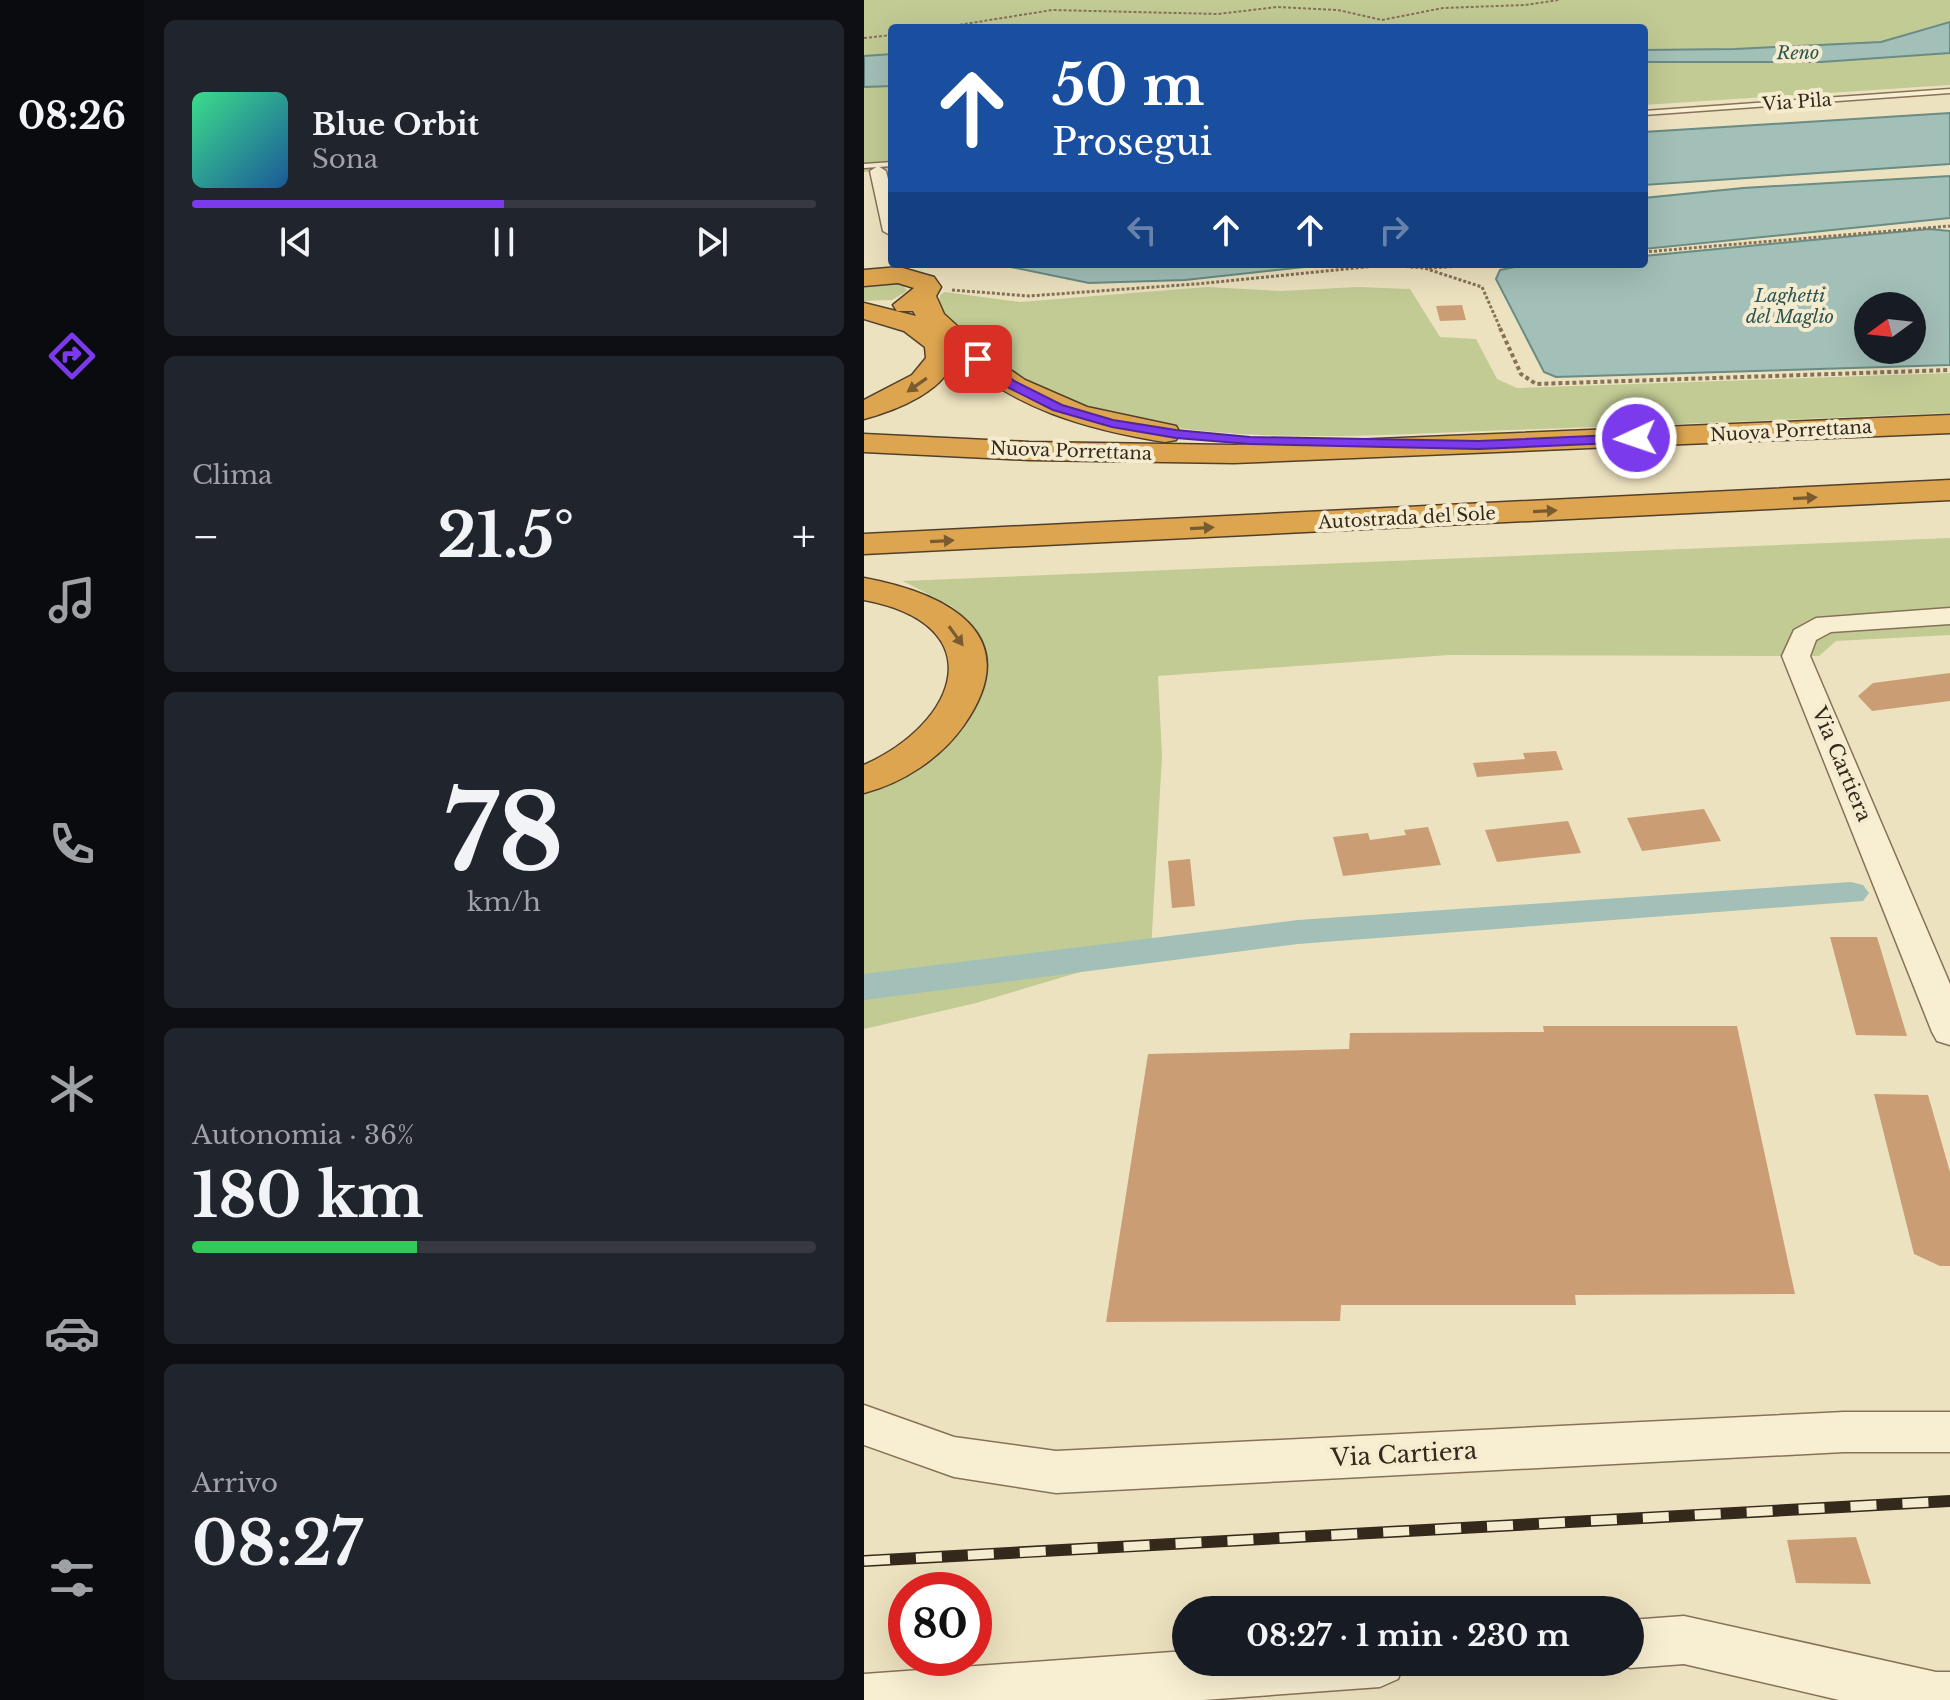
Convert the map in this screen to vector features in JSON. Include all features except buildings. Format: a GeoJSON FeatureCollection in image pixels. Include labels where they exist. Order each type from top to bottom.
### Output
{"type":"FeatureCollection","features":[{"type":"Feature","properties":{"kind":"highway"},"geometry":{"type":"LineString","coordinates":[[881,272],[919,279],[925,292],[927,313],[994,373],[1030,395],[1084,416],[1141,429],[1208,437],[1479,445]]}},
{"type":"Feature","properties":{"kind":"highway"},"geometry":{"type":"LineString","coordinates":[[864,310],[904,305],[925,292]]}},
{"type":"Feature","properties":{"kind":"highway"},"geometry":{"type":"LineString","coordinates":[[864,310],[919,327],[930,334],[940,353],[939,363],[917,386],[864,410]]}},
{"type":"Feature","properties":{"kind":"highway","name":"Nuova Porrettana"},"geometry":{"type":"LineString","coordinates":[[864,443],[1029,451],[1234,454],[1950,424]]}},
{"type":"Feature","properties":{"kind":"highway","name":"Autostrada del Sole"},"geometry":{"type":"LineString","coordinates":[[864,518],[1950,465]]}},
{"type":"Feature","properties":{"kind":"highway","name":"Autostrada del Sole"},"geometry":{"type":"LineString","coordinates":[[864,544],[1950,490]]}},
{"type":"Feature","properties":{"kind":"highway"},"geometry":{"type":"LineString","coordinates":[[864,589],[913,603],[946,623],[961,638],[967,673],[963,693],[951,718],[936,734],[892,768],[864,780]]}},
{"type":"Feature","properties":{"kind":"street"},"geometry":{"type":"LineString","coordinates":[[877,166],[888,214]]}},
{"type":"Feature","properties":{"kind":"street","name":"Via Cartiera"},"geometry":{"type":"LineString","coordinates":[[1950,616],[1825,624],[1804,636],[1796,656],[1950,1032]]}},
{"type":"Feature","properties":{"kind":"street","name":"Via Cartiera"},"geometry":{"type":"LineString","coordinates":[[864,1425],[954,1457],[1056,1472],[1844,1432],[1950,1432]]}},
{"type":"Feature","properties":{"kind":"street"},"geometry":{"type":"LineString","coordinates":[[1644,1643],[1684,1640],[1936,1697],[1950,1697]]}},
{"type":"Feature","properties":{"kind":"street"},"geometry":{"type":"LineString","coordinates":[[864,1700],[1190,1676]]}},
{"type":"Feature","properties":{"kind":"lane","name":"Via Pila"},"geometry":{"type":"LineString","coordinates":[[1648,113],[1950,91]]}},
{"type":"Feature","properties":{"kind":"path"},"geometry":{"type":"LineString","coordinates":[[965,24],[1052,10],[1218,14],[1277,7],[1338,10],[1382,20],[1443,8],[1509,6],[1559,0]]}},
{"type":"Feature","properties":{"kind":"path"},"geometry":{"type":"LineString","coordinates":[[864,38],[888,35]]}},
{"type":"Feature","properties":{"kind":"path"},"geometry":{"type":"LineString","coordinates":[[1648,252],[1950,226]]}},
{"type":"Feature","properties":{"kind":"path"},"geometry":{"type":"LineString","coordinates":[[925,292],[1029,296],[1196,284],[1344,268]]}},
{"type":"Feature","properties":{"kind":"path"},"geometry":{"type":"LineString","coordinates":[[1424,268],[1482,287],[1521,374],[1536,384],[1950,370]]}},
{"type":"Feature","properties":{"kind":"green space"},"geometry":{"type":"Polygon","coordinates":[[[864,0],[1950,0],[1950,85],[1648,105],[1648,24],[888,24],[888,169],[864,172],[864,0]]]}},
{"type":"Feature","properties":{"kind":"green space"},"geometry":{"type":"Polygon","coordinates":[[[890,282],[903,285],[907,291],[892,300],[864,301],[864,286],[890,282]]]}},
{"type":"Feature","properties":{"kind":"green space"},"geometry":{"type":"Polygon","coordinates":[[[1207,287],[1281,291],[1357,287],[1410,289],[1440,337],[1476,339],[1497,379],[1517,388],[1950,373],[1950,413],[1343,436],[1227,433],[1170,427],[1116,417],[1048,394],[1000,364],[971,340],[943,315],[939,303],[940,295],[945,292],[1020,302],[1207,287]]]}},
{"type":"Feature","properties":{"kind":"green space"},"geometry":{"type":"Polygon","coordinates":[[[1950,538],[1950,635],[1836,641],[1819,656],[1449,655],[1158,676],[1162,756],[1151,951],[976,1003],[864,1029],[864,788],[928,758],[981,642],[953,607],[903,581],[1950,538]]]}},
{"type":"Feature","properties":{"kind":"water","name":"Reno"},"geometry":{"type":"Polygon","coordinates":[[[1950,22],[1950,53],[1821,62],[1648,62],[1648,50],[1881,42],[1950,22]]]}},
{"type":"Feature","properties":{"kind":"water"},"geometry":{"type":"Polygon","coordinates":[[[888,54],[888,86],[864,87],[864,56],[888,54]]]}},
{"type":"Feature","properties":{"kind":"water"},"geometry":{"type":"Polygon","coordinates":[[[1950,113],[1950,164],[1648,185],[1648,132],[1950,113]]]}},
{"type":"Feature","properties":{"kind":"water","name":"Laghetti del Maglio"},"geometry":{"type":"Polygon","coordinates":[[[1950,176],[1950,218],[1648,249],[1648,198],[1743,188],[1950,176]]]}},
{"type":"Feature","properties":{"kind":"water","name":"Laghetti del Maglio"},"geometry":{"type":"Polygon","coordinates":[[[1929,229],[1950,231],[1950,365],[1556,377],[1544,372],[1496,279],[1500,270],[1510,268],[1648,268],[1648,256],[1929,229]]]}},
{"type":"Feature","properties":{"kind":"water"},"geometry":{"type":"Polygon","coordinates":[[[1016,268],[1295,268],[1185,280],[1089,283],[1016,268]]]}},
{"type":"Feature","properties":{"kind":"waterway"},"geometry":{"type":"LineString","coordinates":[[864,987],[1298,932],[1851,893]]}},
{"type":"Feature","properties":{"kind":"railway"},"geometry":{"type":"LineString","coordinates":[[864,1561],[1950,1501]]}},
{"type":"Feature","properties":{"kind":"route"},"geometry":{"type":"LineString","coordinates":[[978,359],[1012,385],[1057,407],[1112,424],[1176,434],[1250,440],[1479,445],[1636,438]]}}]}
